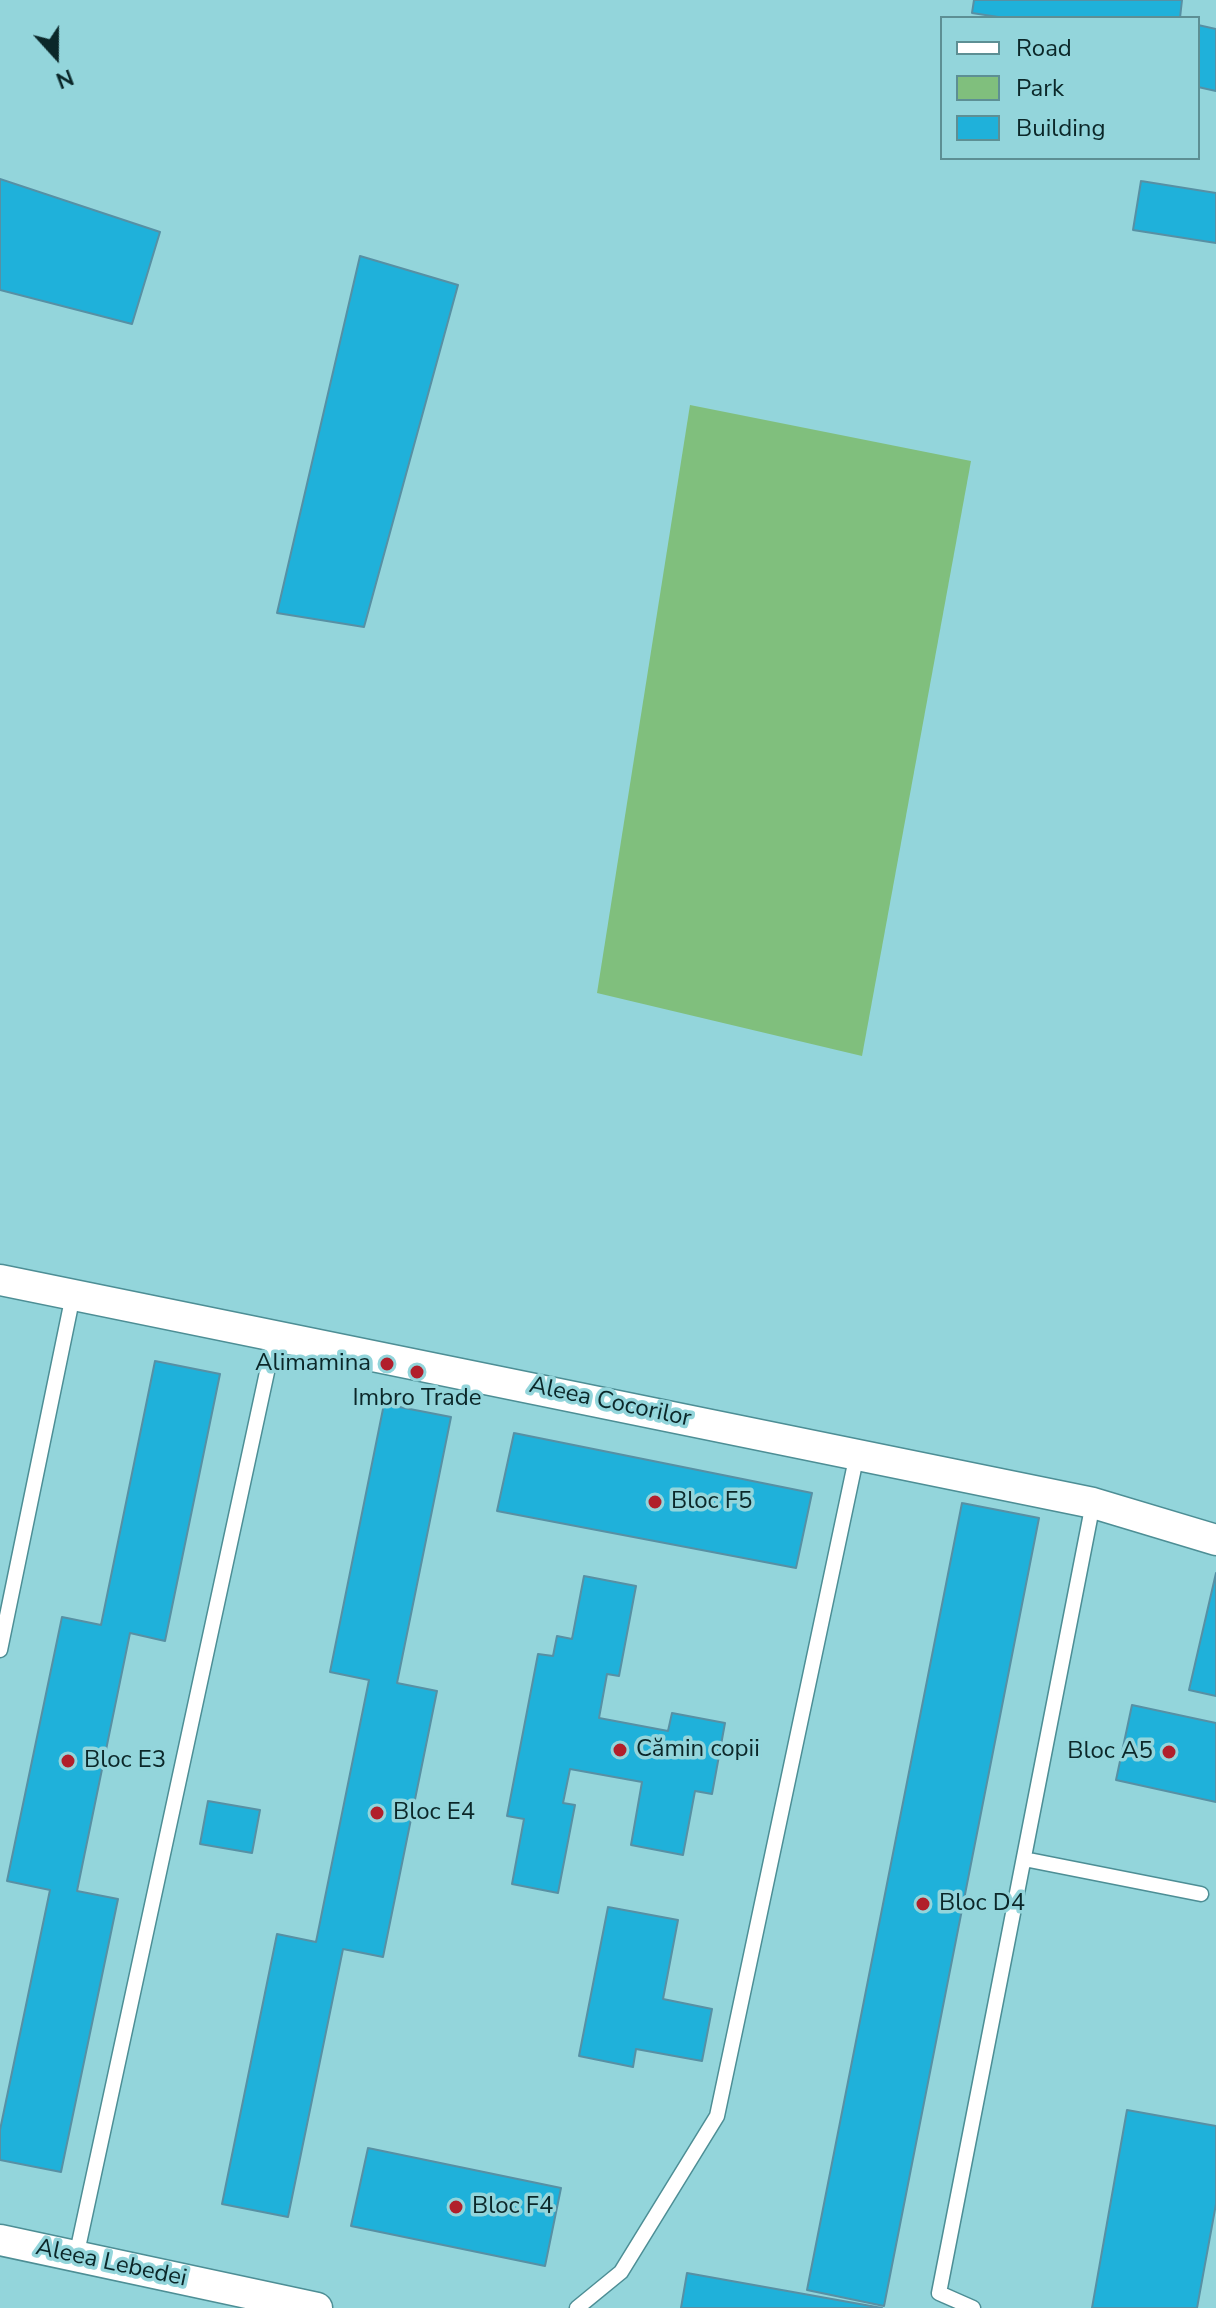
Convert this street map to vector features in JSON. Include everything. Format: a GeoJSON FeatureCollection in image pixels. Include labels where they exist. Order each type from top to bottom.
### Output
{"type":"FeatureCollection","features":[{"type":"Feature","properties":{"kind":"street","name":"Aleea Cocorilor"},"geometry":{"type":"LineString","coordinates":[[1,1287],[73,1295],[1093,1503],[1216,1540]]}},
{"type":"Feature","properties":{"kind":"street","name":"Aleea Lebedei"},"geometry":{"type":"LineString","coordinates":[[0,2240],[317,2308]]}},
{"type":"Feature","properties":{"kind":"lane"},"geometry":{"type":"LineString","coordinates":[[0,1650],[73,1295]]}},
{"type":"Feature","properties":{"kind":"lane"},"geometry":{"type":"LineString","coordinates":[[76,2257],[275,1335]]}},
{"type":"Feature","properties":{"kind":"lane"},"geometry":{"type":"LineString","coordinates":[[577,2308],[621,2272],[717,2116],[857,1454]]}},
{"type":"Feature","properties":{"kind":"lane"},"geometry":{"type":"LineString","coordinates":[[973,2308],[939,2293],[1093,1503]]}},
{"type":"Feature","properties":{"kind":"lane"},"geometry":{"type":"LineString","coordinates":[[1024,1859],[1201,1894]]}},
{"type":"Feature","properties":{"kind":"green space"},"geometry":{"type":"Polygon","coordinates":[[[690,405],[971,461],[862,1056],[597,993],[690,405]]]}},
{"type":"Feature","properties":{"kind":"building"},"geometry":{"type":"Polygon","coordinates":[[[974,0],[1182,0],[1180,16],[992,16],[972,13],[974,0]]]}},
{"type":"Feature","properties":{"kind":"building"},"geometry":{"type":"Polygon","coordinates":[[[1200,25],[1216,29],[1216,91],[1200,87],[1200,25]]]}},
{"type":"Feature","properties":{"kind":"building"},"geometry":{"type":"Polygon","coordinates":[[[0,179],[160,232],[132,324],[0,290],[0,179]]]}},
{"type":"Feature","properties":{"kind":"building"},"geometry":{"type":"Polygon","coordinates":[[[1141,181],[1216,193],[1216,243],[1133,230],[1141,181]]]}},
{"type":"Feature","properties":{"kind":"building"},"geometry":{"type":"Polygon","coordinates":[[[360,256],[458,285],[364,627],[277,613],[360,256]]]}},
{"type":"Feature","properties":{"kind":"building","name":"Bloc E3"},"geometry":{"type":"Polygon","coordinates":[[[155,1361],[220,1374],[165,1641],[130,1633],[77,1891],[118,1899],[61,2172],[0,2160],[0,2130],[50,1890],[7,1881],[62,1617],[101,1625],[155,1361]]]}},
{"type":"Feature","properties":{"kind":"building","name":"Bloc E4"},"geometry":{"type":"Polygon","coordinates":[[[384,1404],[451,1417],[397,1683],[437,1691],[383,1957],[343,1949],[288,2217],[222,2204],[277,1934],[316,1942],[369,1680],[330,1672],[384,1404]]]}},
{"type":"Feature","properties":{"kind":"building","name":"Bloc F5"},"geometry":{"type":"Polygon","coordinates":[[[514,1433],[812,1493],[796,1568],[497,1511],[514,1433]]]}},
{"type":"Feature","properties":{"kind":"building","name":"Bloc D4"},"geometry":{"type":"Polygon","coordinates":[[[962,1503],[1039,1518],[884,2306],[807,2290],[962,1503]]]}},
{"type":"Feature","properties":{"kind":"building"},"geometry":{"type":"Polygon","coordinates":[[[1216,1573],[1216,1696],[1189,1690],[1216,1573]]]}},
{"type":"Feature","properties":{"kind":"building","name":"Cămin copii"},"geometry":{"type":"Polygon","coordinates":[[[584,1576],[636,1586],[619,1676],[607,1674],[599,1718],[668,1731],[672,1713],[725,1723],[712,1794],[695,1791],[683,1855],[631,1845],[642,1782],[570,1769],[563,1803],[575,1805],[558,1893],[512,1884],[524,1819],[507,1816],[538,1654],[553,1656],[557,1636],[572,1639],[584,1576]]]}},
{"type":"Feature","properties":{"kind":"building","name":"Bloc A5"},"geometry":{"type":"Polygon","coordinates":[[[1132,1705],[1216,1723],[1216,1802],[1116,1780],[1132,1705]]]}},
{"type":"Feature","properties":{"kind":"building"},"geometry":{"type":"Polygon","coordinates":[[[208,1801],[260,1810],[252,1853],[200,1844],[208,1801]]]}},
{"type":"Feature","properties":{"kind":"building"},"geometry":{"type":"Polygon","coordinates":[[[608,1907],[678,1920],[663,1999],[712,2009],[702,2061],[636,2049],[633,2067],[579,2056],[608,1907]]]}},
{"type":"Feature","properties":{"kind":"building"},"geometry":{"type":"Polygon","coordinates":[[[1127,2110],[1216,2126],[1216,2204],[1197,2308],[1092,2308],[1127,2110]]]}},
{"type":"Feature","properties":{"kind":"building","name":"Bloc F4"},"geometry":{"type":"Polygon","coordinates":[[[368,2148],[561,2188],[545,2266],[351,2226],[368,2148]]]}},
{"type":"Feature","properties":{"kind":"building"},"geometry":{"type":"Polygon","coordinates":[[[687,2273],[882,2308],[681,2308],[687,2273]]]}},
{"type":"Feature","properties":{"kind":"place","name":"Alimamina"},"geometry":{"type":"Point","coordinates":[387,1364]}},
{"type":"Feature","properties":{"kind":"place","name":"Imbro Trade"},"geometry":{"type":"Point","coordinates":[417,1372]}},
{"type":"Feature","properties":{"kind":"place","name":"Bloc F5"},"geometry":{"type":"Point","coordinates":[655,1502]}},
{"type":"Feature","properties":{"kind":"place","name":"Cămin copii"},"geometry":{"type":"Point","coordinates":[620,1750]}},
{"type":"Feature","properties":{"kind":"place","name":"Bloc A5"},"geometry":{"type":"Point","coordinates":[1169,1752]}},
{"type":"Feature","properties":{"kind":"place","name":"Bloc E3"},"geometry":{"type":"Point","coordinates":[68,1761]}},
{"type":"Feature","properties":{"kind":"place","name":"Bloc E4"},"geometry":{"type":"Point","coordinates":[377,1813]}},
{"type":"Feature","properties":{"kind":"place","name":"Bloc D4"},"geometry":{"type":"Point","coordinates":[923,1904]}},
{"type":"Feature","properties":{"kind":"place","name":"Bloc F4"},"geometry":{"type":"Point","coordinates":[456,2207]}}]}
